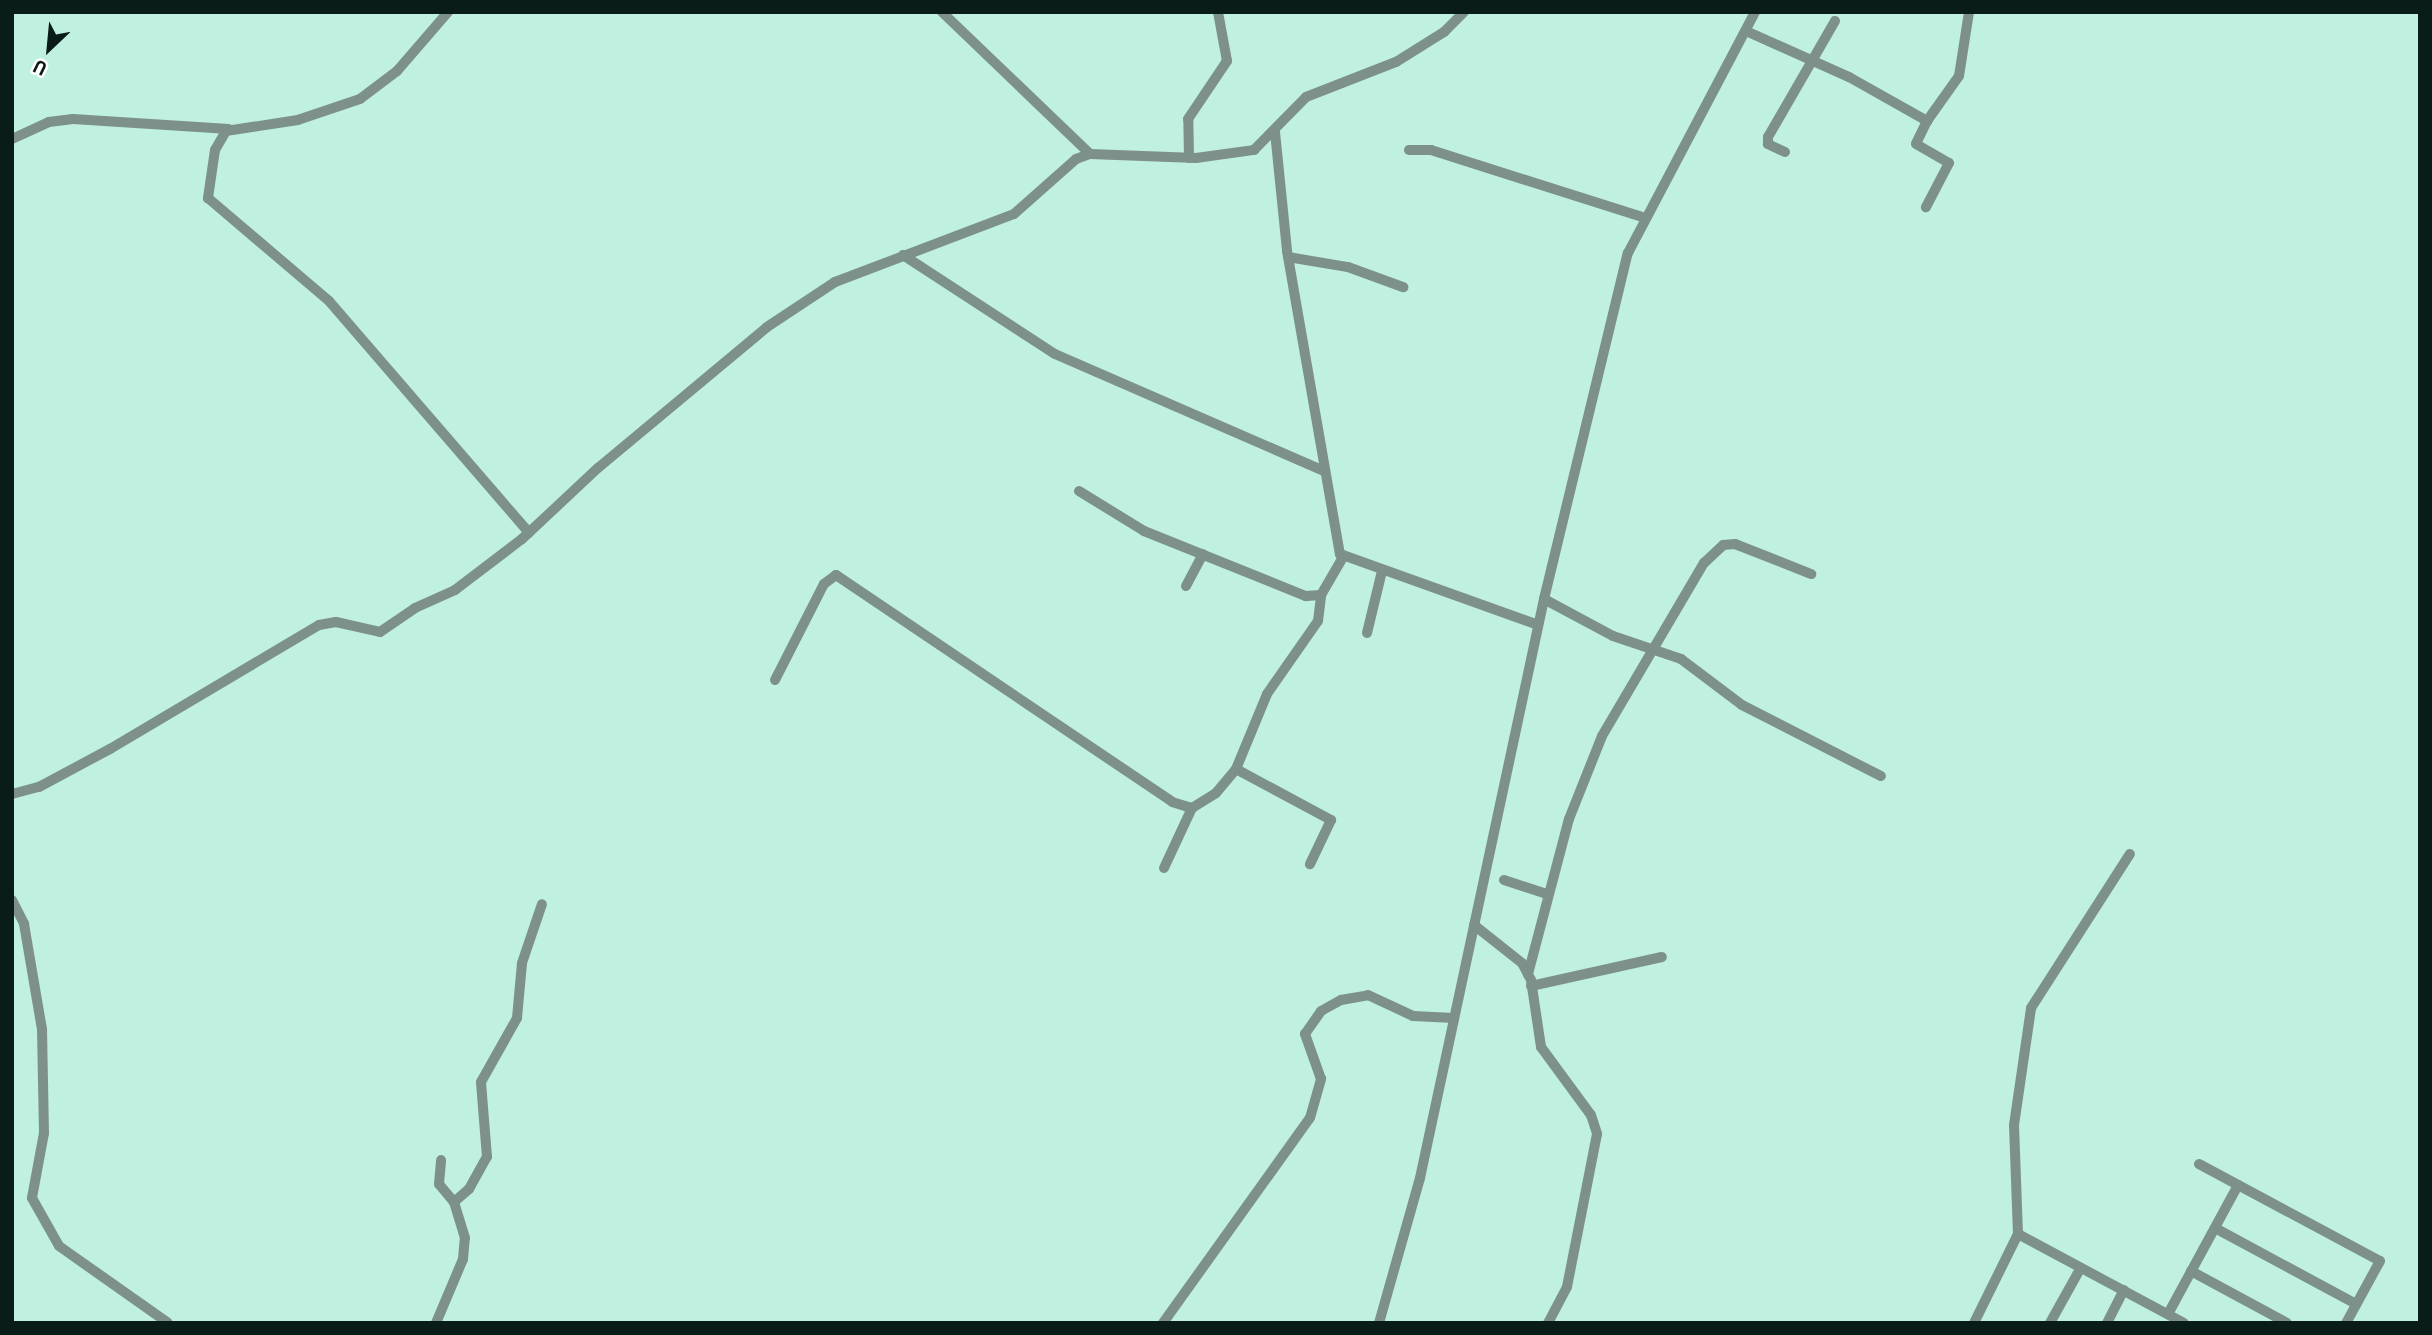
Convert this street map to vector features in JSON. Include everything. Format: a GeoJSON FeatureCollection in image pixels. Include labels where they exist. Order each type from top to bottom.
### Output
{"type":"FeatureCollection","features":[{"type":"Feature","properties":{"kind":"street"},"geometry":{"type":"LineString","coordinates":[[12,139],[49,122],[74,120],[229,129],[298,120],[360,99],[397,71],[448,12]]}},
{"type":"Feature","properties":{"kind":"street"},"geometry":{"type":"LineString","coordinates":[[942,12],[1090,154]]}},
{"type":"Feature","properties":{"kind":"street"},"geometry":{"type":"LineString","coordinates":[[1189,158],[1188,119],[1227,61],[1218,12]]}},
{"type":"Feature","properties":{"kind":"street"},"geometry":{"type":"LineString","coordinates":[[12,794],[39,787],[110,749],[319,625],[389,629],[415,608],[455,590],[529,533],[767,327],[835,282],[902,254],[1014,214],[1076,159],[1090,154],[1189,158],[1241,155],[1262,146],[1306,97],[1324,85],[1396,62],[1444,33],[1464,12]]}},
{"type":"Feature","properties":{"kind":"street"},"geometry":{"type":"LineString","coordinates":[[1379,1323],[1420,1178],[1538,625],[1628,253],[1755,12]]}},
{"type":"Feature","properties":{"kind":"street"},"geometry":{"type":"LineString","coordinates":[[1927,207],[1949,163],[1916,144],[1927,121],[1959,76],[1969,12]]}},
{"type":"Feature","properties":{"kind":"street"},"geometry":{"type":"LineString","coordinates":[[1785,152],[1767,141],[1835,21]]}},
{"type":"Feature","properties":{"kind":"street"},"geometry":{"type":"LineString","coordinates":[[1746,31],[1927,121]]}},
{"type":"Feature","properties":{"kind":"street"},"geometry":{"type":"LineString","coordinates":[[229,129],[215,150],[207,188],[211,204],[329,301],[529,533]]}},
{"type":"Feature","properties":{"kind":"street"},"geometry":{"type":"LineString","coordinates":[[1164,869],[1192,808],[1216,793],[1237,769],[1267,694],[1318,621],[1321,595],[1342,557],[1324,471],[1288,257],[1275,132]]}},
{"type":"Feature","properties":{"kind":"street"},"geometry":{"type":"LineString","coordinates":[[1409,150],[1431,150],[1646,218]]}},
{"type":"Feature","properties":{"kind":"street"},"geometry":{"type":"LineString","coordinates":[[902,254],[1055,354],[1324,471]]}},
{"type":"Feature","properties":{"kind":"street"},"geometry":{"type":"LineString","coordinates":[[1288,257],[1348,268],[1403,287]]}},
{"type":"Feature","properties":{"kind":"street"},"geometry":{"type":"LineString","coordinates":[[1079,491],[1144,531],[1307,596],[1321,595]]}},
{"type":"Feature","properties":{"kind":"street"},"geometry":{"type":"LineString","coordinates":[[1528,974],[1547,894],[1602,736],[1649,651],[1704,563],[1723,545],[1757,550],[1811,574]]}},
{"type":"Feature","properties":{"kind":"street"},"geometry":{"type":"LineString","coordinates":[[1186,586],[1203,554]]}},
{"type":"Feature","properties":{"kind":"street"},"geometry":{"type":"LineString","coordinates":[[1342,557],[1538,625]]}},
{"type":"Feature","properties":{"kind":"street"},"geometry":{"type":"LineString","coordinates":[[1367,633],[1382,571]]}},
{"type":"Feature","properties":{"kind":"street"},"geometry":{"type":"LineString","coordinates":[[775,680],[820,590],[836,575],[1172,802],[1192,808]]}},
{"type":"Feature","properties":{"kind":"street"},"geometry":{"type":"LineString","coordinates":[[1544,599],[1649,651],[1681,659],[1742,705],[1881,776]]}},
{"type":"Feature","properties":{"kind":"street"},"geometry":{"type":"LineString","coordinates":[[1237,769],[1331,820],[1310,864]]}},
{"type":"Feature","properties":{"kind":"street"},"geometry":{"type":"LineString","coordinates":[[1973,1323],[2018,1234],[2014,1125],[2027,1020],[2067,947],[2130,854]]}},
{"type":"Feature","properties":{"kind":"street"},"geometry":{"type":"LineString","coordinates":[[1504,880],[1547,894]]}},
{"type":"Feature","properties":{"kind":"street"},"geometry":{"type":"LineString","coordinates":[[12,900],[24,924],[42,1029],[44,1133],[32,1198],[59,1246],[168,1323]]}},
{"type":"Feature","properties":{"kind":"street"},"geometry":{"type":"LineString","coordinates":[[454,1202],[469,1189],[486,1157],[481,1082],[517,1018],[522,962],[542,904]]}},
{"type":"Feature","properties":{"kind":"street"},"geometry":{"type":"LineString","coordinates":[[1474,925],[1515,955],[1528,974],[1541,1047],[1591,1115],[1597,1134],[1567,1287],[1548,1323]]}},
{"type":"Feature","properties":{"kind":"street"},"geometry":{"type":"LineString","coordinates":[[1531,986],[1662,957]]}},
{"type":"Feature","properties":{"kind":"street"},"geometry":{"type":"LineString","coordinates":[[1163,1323],[1310,1118],[1321,1079],[1305,1034],[1321,1011],[1341,1000],[1368,995],[1413,1016],[1454,1018]]}},
{"type":"Feature","properties":{"kind":"street"},"geometry":{"type":"LineString","coordinates":[[436,1323],[463,1259],[465,1238],[454,1202],[439,1184],[441,1160]]}},
{"type":"Feature","properties":{"kind":"street"},"geometry":{"type":"LineString","coordinates":[[2199,1164],[2380,1261],[2346,1323]]}},
{"type":"Feature","properties":{"kind":"street"},"geometry":{"type":"LineString","coordinates":[[2168,1314],[2238,1185]]}},
{"type":"Feature","properties":{"kind":"street"},"geometry":{"type":"LineString","coordinates":[[2214,1228],[2356,1304]]}},
{"type":"Feature","properties":{"kind":"street"},"geometry":{"type":"LineString","coordinates":[[2018,1234],[2183,1323]]}},
{"type":"Feature","properties":{"kind":"street"},"geometry":{"type":"LineString","coordinates":[[2050,1323],[2080,1269]]}},
{"type":"Feature","properties":{"kind":"street"},"geometry":{"type":"LineString","coordinates":[[2191,1271],[2287,1323]]}},
{"type":"Feature","properties":{"kind":"street"},"geometry":{"type":"LineString","coordinates":[[2107,1323],[2124,1290]]}}]}
